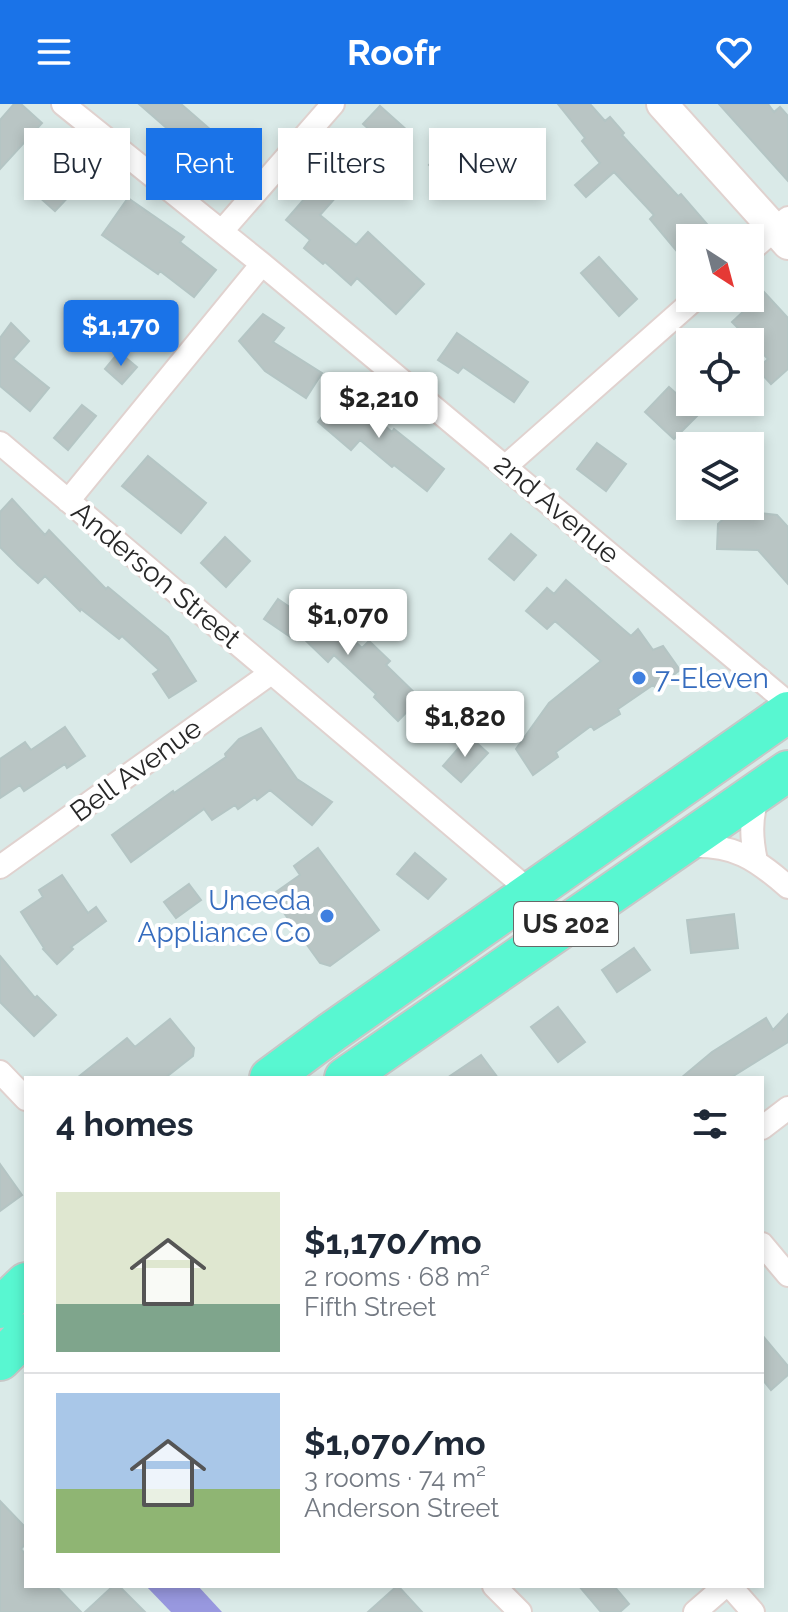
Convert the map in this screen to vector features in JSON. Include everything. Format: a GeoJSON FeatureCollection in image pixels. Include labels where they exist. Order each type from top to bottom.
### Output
{"type":"FeatureCollection","features":[{"type":"Feature","properties":{"kind":"highway","name":"US 202"},"geometry":{"type":"LineString","coordinates":[[273,1076],[788,712]]}},
{"type":"Feature","properties":{"kind":"highway","name":"US 202"},"geometry":{"type":"LineString","coordinates":[[348,1076],[776,780]]}},
{"type":"Feature","properties":{"kind":"highway"},"geometry":{"type":"LineString","coordinates":[[0,1276],[24,1257]]}},
{"type":"Feature","properties":{"kind":"highway"},"geometry":{"type":"LineString","coordinates":[[9,1341],[24,1290]]}},
{"type":"Feature","properties":{"kind":"street","name":"2nd Avenue"},"geometry":{"type":"LineString","coordinates":[[63,104],[262,264],[788,703]]}},
{"type":"Feature","properties":{"kind":"street"},"geometry":{"type":"LineString","coordinates":[[222,231],[333,104]]}},
{"type":"Feature","properties":{"kind":"street"},"geometry":{"type":"LineString","coordinates":[[662,104],[784,230],[764,242]]}},
{"type":"Feature","properties":{"kind":"street"},"geometry":{"type":"LineString","coordinates":[[68,501],[262,264]]}},
{"type":"Feature","properties":{"kind":"street"},"geometry":{"type":"LineString","coordinates":[[506,466],[680,312]]}},
{"type":"Feature","properties":{"kind":"street","name":"Anderson Street"},"geometry":{"type":"LineString","coordinates":[[0,443],[531,892]]}},
{"type":"Feature","properties":{"kind":"street","name":"Bell Avenue"},"geometry":{"type":"LineString","coordinates":[[0,867],[271,673]]}},
{"type":"Feature","properties":{"kind":"street"},"geometry":{"type":"LineString","coordinates":[[756,861],[752,824],[755,803],[776,780]]}},
{"type":"Feature","properties":{"kind":"street"},"geometry":{"type":"LineString","coordinates":[[679,846],[721,846],[737,851],[756,861],[788,887]]}},
{"type":"Feature","properties":{"kind":"street"},"geometry":{"type":"LineString","coordinates":[[0,1072],[24,1097]]}},
{"type":"Feature","properties":{"kind":"street"},"geometry":{"type":"LineString","coordinates":[[764,1126],[788,1108]]}},
{"type":"Feature","properties":{"kind":"street"},"geometry":{"type":"LineString","coordinates":[[764,1246],[788,1275]]}},
{"type":"Feature","properties":{"kind":"street"},"geometry":{"type":"LineString","coordinates":[[496,1588],[520,1612]]}},
{"type":"Feature","properties":{"kind":"street"},"geometry":{"type":"LineString","coordinates":[[695,1612],[725,1588]]}},
{"type":"Feature","properties":{"kind":"street"},"geometry":{"type":"LineString","coordinates":[[730,1588],[753,1612]]}},
{"type":"Feature","properties":{"kind":"shaded area"},"geometry":{"type":"Polygon","coordinates":[[[148,1588],[200,1588],[222,1612],[171,1612],[148,1588]]]}},
{"type":"Feature","properties":{"kind":"building"},"geometry":{"type":"Polygon","coordinates":[[[14,104],[21,104],[42,123],[37,128],[24,128],[24,143],[0,169],[0,120],[14,104]]]}},
{"type":"Feature","properties":{"kind":"building"},"geometry":{"type":"Polygon","coordinates":[[[139,104],[181,104],[209,128],[167,128],[139,104]]]}},
{"type":"Feature","properties":{"kind":"building"},"geometry":{"type":"Polygon","coordinates":[[[558,104],[590,104],[605,121],[610,117],[624,133],[622,135],[707,224],[676,224],[676,250],[650,219],[654,215],[614,172],[586,197],[575,185],[600,163],[582,141],[585,138],[558,104]]]}},
{"type":"Feature","properties":{"kind":"building"},"geometry":{"type":"Polygon","coordinates":[[[719,104],[768,104],[774,112],[780,107],[788,116],[788,181],[719,104]]]}},
{"type":"Feature","properties":{"kind":"building"},"geometry":{"type":"Polygon","coordinates":[[[380,106],[405,128],[367,128],[363,124],[380,106]]]}},
{"type":"Feature","properties":{"kind":"building"},"geometry":{"type":"Polygon","coordinates":[[[130,199],[184,237],[180,242],[216,270],[194,297],[160,271],[158,274],[102,235],[130,199]]]}},
{"type":"Feature","properties":{"kind":"building"},"geometry":{"type":"Polygon","coordinates":[[[43,200],[65,200],[55,211],[43,200]]]}},
{"type":"Feature","properties":{"kind":"building"},"geometry":{"type":"Polygon","coordinates":[[[303,200],[333,200],[320,215],[356,245],[368,232],[424,284],[396,314],[357,278],[351,285],[304,248],[310,240],[286,220],[303,200]]]}},
{"type":"Feature","properties":{"kind":"building"},"geometry":{"type":"Polygon","coordinates":[[[599,257],[637,299],[619,316],[581,273],[599,257]]]}},
{"type":"Feature","properties":{"kind":"building"},"geometry":{"type":"Polygon","coordinates":[[[764,292],[788,318],[788,369],[771,384],[764,376],[764,363],[768,359],[764,355],[764,328],[738,328],[732,322],[743,312],[764,312],[764,292]]]}},
{"type":"Feature","properties":{"kind":"building"},"geometry":{"type":"Polygon","coordinates":[[[263,314],[284,328],[273,342],[322,373],[306,398],[265,371],[239,341],[263,314]]]}},
{"type":"Feature","properties":{"kind":"building"},"geometry":{"type":"Polygon","coordinates":[[[11,323],[29,341],[13,359],[49,388],[30,411],[0,386],[0,338],[11,323]]]}},
{"type":"Feature","properties":{"kind":"building"},"geometry":{"type":"Polygon","coordinates":[[[457,333],[528,382],[514,402],[463,367],[458,373],[438,360],[457,333]]]}},
{"type":"Feature","properties":{"kind":"building"},"geometry":{"type":"Polygon","coordinates":[[[119,352],[137,367],[122,384],[105,369],[119,352]]]}},
{"type":"Feature","properties":{"kind":"building"},"geometry":{"type":"Polygon","coordinates":[[[669,387],[676,393],[676,416],[697,416],[681,432],[676,432],[674,439],[645,412],[669,387]]]}},
{"type":"Feature","properties":{"kind":"building"},"geometry":{"type":"Polygon","coordinates":[[[344,391],[392,432],[394,429],[444,469],[427,491],[360,440],[351,450],[318,422],[344,391]]]}},
{"type":"Feature","properties":{"kind":"building"},"geometry":{"type":"Polygon","coordinates":[[[82,405],[96,416],[68,450],[54,438],[82,405]]]}},
{"type":"Feature","properties":{"kind":"building"},"geometry":{"type":"Polygon","coordinates":[[[597,443],[626,464],[606,491],[577,469],[597,443]]]}},
{"type":"Feature","properties":{"kind":"building"},"geometry":{"type":"Polygon","coordinates":[[[148,456],[206,503],[181,533],[122,486],[148,456]]]}},
{"type":"Feature","properties":{"kind":"building"},"geometry":{"type":"Polygon","coordinates":[[[12,499],[45,535],[49,530],[106,589],[108,587],[168,637],[196,681],[169,698],[153,674],[159,670],[122,636],[119,639],[80,611],[45,576],[38,583],[18,565],[0,547],[0,512],[12,499]]]}},
{"type":"Feature","properties":{"kind":"building"},"geometry":{"type":"Polygon","coordinates":[[[764,514],[777,515],[788,527],[788,584],[758,550],[717,549],[718,524],[722,520],[764,520],[764,514]]]}},
{"type":"Feature","properties":{"kind":"building"},"geometry":{"type":"Polygon","coordinates":[[[511,534],[536,555],[514,580],[489,559],[511,534]]]}},
{"type":"Feature","properties":{"kind":"building"},"geometry":{"type":"Polygon","coordinates":[[[225,537],[250,561],[226,587],[201,563],[225,537]]]}},
{"type":"Feature","properties":{"kind":"building"},"geometry":{"type":"Polygon","coordinates":[[[566,580],[631,636],[638,629],[653,650],[663,646],[680,670],[656,688],[653,685],[618,709],[620,714],[594,730],[591,726],[556,752],[558,757],[533,775],[516,749],[549,703],[601,661],[555,621],[547,629],[526,611],[547,588],[554,594],[566,580]]]}},
{"type":"Feature","properties":{"kind":"building"},"geometry":{"type":"Polygon","coordinates":[[[278,599],[320,628],[330,618],[362,648],[369,641],[390,661],[386,665],[420,698],[398,721],[374,697],[376,694],[334,655],[328,662],[299,634],[295,640],[264,619],[278,599]]]}},
{"type":"Feature","properties":{"kind":"building"},"geometry":{"type":"Polygon","coordinates":[[[65,727],[85,756],[67,768],[65,764],[24,791],[20,785],[0,798],[0,759],[25,742],[31,750],[65,727]]]}},
{"type":"Feature","properties":{"kind":"building"},"geometry":{"type":"Polygon","coordinates":[[[261,728],[297,779],[332,802],[312,825],[270,790],[257,800],[255,797],[238,809],[235,805],[212,820],[204,809],[131,862],[112,835],[226,757],[225,754],[239,739],[261,728]]]}},
{"type":"Feature","properties":{"kind":"building"},"geometry":{"type":"Polygon","coordinates":[[[469,736],[488,753],[461,782],[443,766],[469,736]]]}},
{"type":"Feature","properties":{"kind":"building","name":"Uneeda Appliance Co"},"geometry":{"type":"Polygon","coordinates":[[[318,848],[379,930],[330,966],[320,963],[276,902],[276,892],[300,875],[294,866],[318,848]]]}},
{"type":"Feature","properties":{"kind":"building"},"geometry":{"type":"Polygon","coordinates":[[[415,853],[446,879],[428,899],[397,874],[415,853]]]}},
{"type":"Feature","properties":{"kind":"building"},"geometry":{"type":"Polygon","coordinates":[[[62,875],[88,913],[96,907],[106,921],[71,947],[73,949],[57,964],[43,949],[21,912],[43,897],[39,890],[62,875]]]}},
{"type":"Feature","properties":{"kind":"building"},"geometry":{"type":"Polygon","coordinates":[[[189,884],[201,900],[176,918],[164,902],[189,884]]]}},
{"type":"Feature","properties":{"kind":"building"},"geometry":{"type":"Polygon","coordinates":[[[734,914],[738,948],[691,953],[687,920],[734,914]]]}},
{"type":"Feature","properties":{"kind":"building"},"geometry":{"type":"Polygon","coordinates":[[[634,948],[650,970],[617,992],[602,970],[634,948]]]}},
{"type":"Feature","properties":{"kind":"building"},"geometry":{"type":"Polygon","coordinates":[[[0,956],[35,998],[37,996],[56,1015],[34,1036],[0,1002],[0,956]]]}},
{"type":"Feature","properties":{"kind":"building"},"geometry":{"type":"Polygon","coordinates":[[[558,1007],[585,1042],[558,1062],[531,1027],[558,1007]]]}},
{"type":"Feature","properties":{"kind":"building"},"geometry":{"type":"Polygon","coordinates":[[[788,1014],[788,1042],[733,1076],[683,1076],[712,1052],[766,1018],[773,1030],[788,1014]]]}},
{"type":"Feature","properties":{"kind":"building"},"geometry":{"type":"Polygon","coordinates":[[[170,1019],[194,1048],[193,1056],[168,1076],[80,1076],[127,1038],[135,1047],[170,1019]]]}},
{"type":"Feature","properties":{"kind":"building"},"geometry":{"type":"Polygon","coordinates":[[[481,1055],[497,1076],[450,1076],[481,1055]]]}},
{"type":"Feature","properties":{"kind":"building"},"geometry":{"type":"Polygon","coordinates":[[[0,1164],[22,1195],[0,1211],[0,1164]]]}},
{"type":"Feature","properties":{"kind":"building"},"geometry":{"type":"Polygon","coordinates":[[[764,1337],[788,1366],[788,1375],[771,1390],[764,1381],[764,1337]]]}},
{"type":"Feature","properties":{"kind":"building"},"geometry":{"type":"Polygon","coordinates":[[[0,1501],[24,1526],[24,1545],[21,1549],[24,1553],[24,1588],[58,1588],[81,1612],[0,1612],[0,1501]]]}},
{"type":"Feature","properties":{"kind":"building"},"geometry":{"type":"Polygon","coordinates":[[[111,1588],[121,1588],[145,1612],[85,1612],[111,1588]]]}},
{"type":"Feature","properties":{"kind":"building"},"geometry":{"type":"Polygon","coordinates":[[[395,1588],[400,1588],[422,1612],[368,1612],[395,1588]]]}},
{"type":"Feature","properties":{"kind":"building"},"geometry":{"type":"Polygon","coordinates":[[[581,1588],[616,1588],[629,1604],[620,1612],[601,1612],[581,1588]]]}},
{"type":"Feature","properties":{"kind":"place","name":"7-Eleven"},"geometry":{"type":"Point","coordinates":[639,678]}},
{"type":"Feature","properties":{"kind":"place","name":"Uneeda Appliance Co"},"geometry":{"type":"Point","coordinates":[327,916]}}]}
